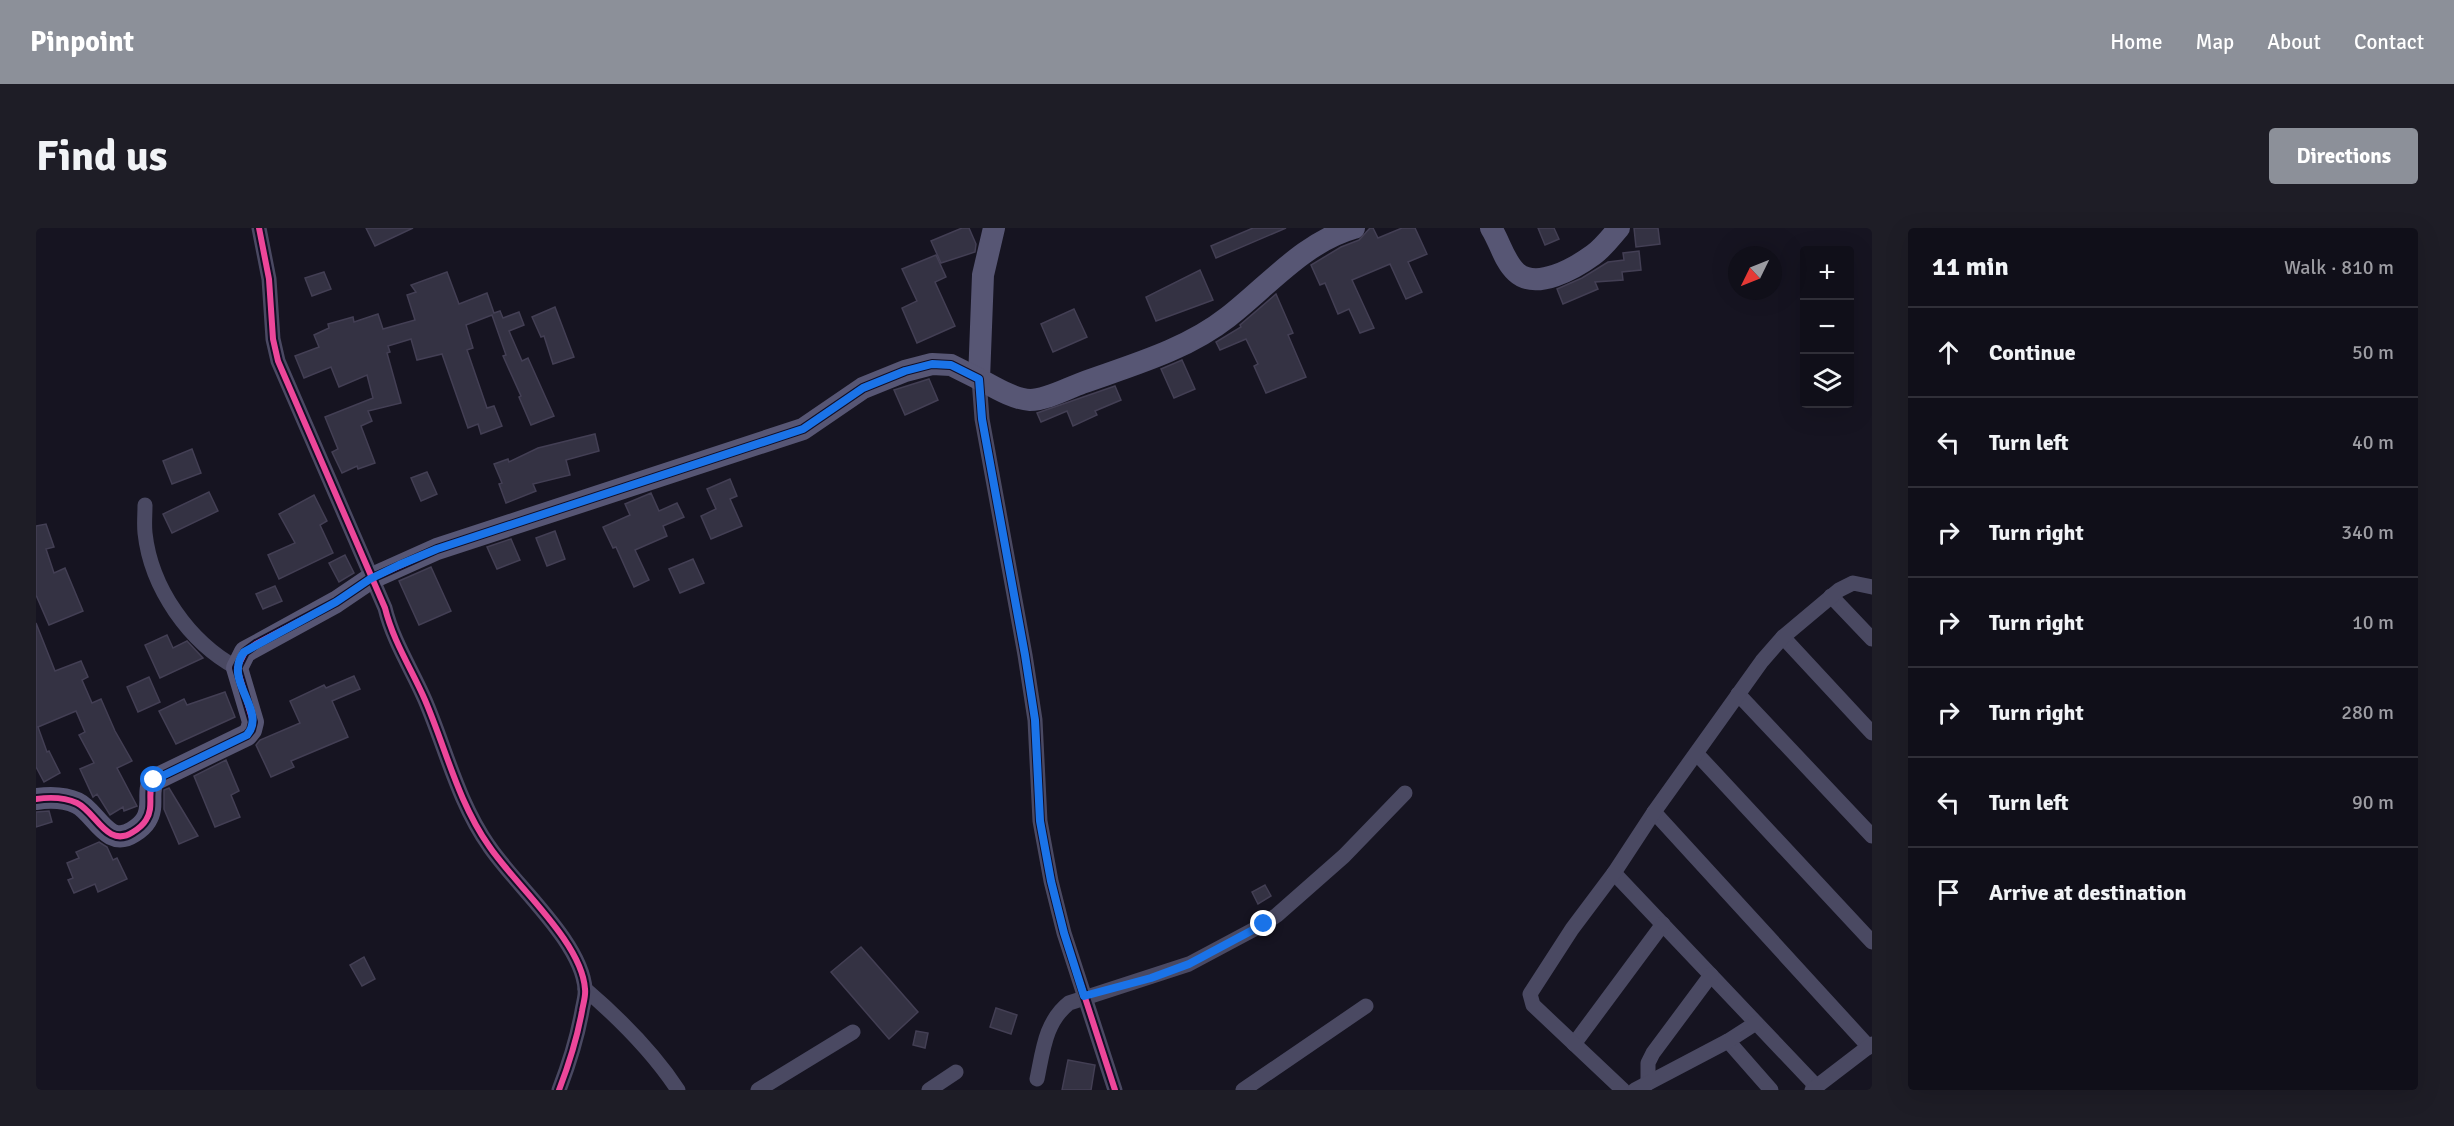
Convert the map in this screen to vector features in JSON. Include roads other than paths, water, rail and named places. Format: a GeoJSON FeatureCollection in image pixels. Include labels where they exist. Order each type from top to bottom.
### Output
{"type":"FeatureCollection","features":[{"type":"Feature","properties":{"kind":"street"},"geometry":{"type":"LineString","coordinates":[[259,228],[269,279],[273,339],[278,361],[370,579],[424,697],[470,814],[489,846],[565,940],[581,971],[585,989],[576,1046],[560,1090]]}},
{"type":"Feature","properties":{"kind":"street"},"geometry":{"type":"LineString","coordinates":[[994,228],[983,275],[979,379],[982,419],[1033,709],[1040,821],[1051,881],[1064,933],[1114,1090]]}},
{"type":"Feature","properties":{"kind":"street"},"geometry":{"type":"LineString","coordinates":[[36,799],[65,799],[79,804],[105,831],[115,836],[126,836],[136,830],[146,821],[152,807],[151,790],[154,780],[247,735],[251,730],[252,715],[237,668],[244,652],[336,602],[370,579],[437,549],[803,429],[863,388],[905,371],[932,364],[951,365],[1018,397],[1028,400],[1038,399],[1172,349],[1204,333],[1228,317],[1287,266],[1330,237],[1354,228]]}},
{"type":"Feature","properties":{"kind":"street"},"geometry":{"type":"LineString","coordinates":[[1491,228],[1515,271],[1523,278],[1537,279],[1573,266],[1593,255],[1619,228]]}},
{"type":"Feature","properties":{"kind":"street"},"geometry":{"type":"LineString","coordinates":[[145,505],[145,534],[155,574],[168,600],[209,650],[237,668]]}},
{"type":"Feature","properties":{"kind":"street"},"geometry":{"type":"LineString","coordinates":[[1623,1090],[1533,1005],[1530,994],[1572,929],[1614,873],[1654,812],[1762,661],[1783,637],[1832,596],[1853,583],[1872,587]]}},
{"type":"Feature","properties":{"kind":"street"},"geometry":{"type":"LineString","coordinates":[[1832,596],[1872,639]]}},
{"type":"Feature","properties":{"kind":"street"},"geometry":{"type":"LineString","coordinates":[[1783,637],[1872,733]]}},
{"type":"Feature","properties":{"kind":"street"},"geometry":{"type":"LineString","coordinates":[[1738,694],[1872,836]]}},
{"type":"Feature","properties":{"kind":"street"},"geometry":{"type":"LineString","coordinates":[[1696,754],[1872,942]]}},
{"type":"Feature","properties":{"kind":"street"},"geometry":{"type":"LineString","coordinates":[[1037,1079],[1049,1026],[1064,1007],[1084,996],[1151,978],[1189,964],[1264,924],[1344,856],[1405,793]]}},
{"type":"Feature","properties":{"kind":"street"},"geometry":{"type":"LineString","coordinates":[[1614,873],[1756,1023],[1814,1088],[1871,1046],[1654,812]]}},
{"type":"Feature","properties":{"kind":"street"},"geometry":{"type":"LineString","coordinates":[[1574,1044],[1663,924]]}},
{"type":"Feature","properties":{"kind":"street"},"geometry":{"type":"LineString","coordinates":[[1642,1087],[1653,1053],[1711,975]]}},
{"type":"Feature","properties":{"kind":"street"},"geometry":{"type":"LineString","coordinates":[[585,989],[609,1009],[647,1050],[678,1090]]}},
{"type":"Feature","properties":{"kind":"street"},"geometry":{"type":"LineString","coordinates":[[1243,1090],[1366,1006]]}},
{"type":"Feature","properties":{"kind":"street"},"geometry":{"type":"LineString","coordinates":[[1642,1087],[1728,1041],[1756,1023]]}},
{"type":"Feature","properties":{"kind":"street"},"geometry":{"type":"LineString","coordinates":[[758,1090],[853,1032]]}},
{"type":"Feature","properties":{"kind":"street"},"geometry":{"type":"LineString","coordinates":[[1728,1041],[1771,1090]]}},
{"type":"Feature","properties":{"kind":"street"},"geometry":{"type":"LineString","coordinates":[[929,1090],[956,1072]]}}]}
